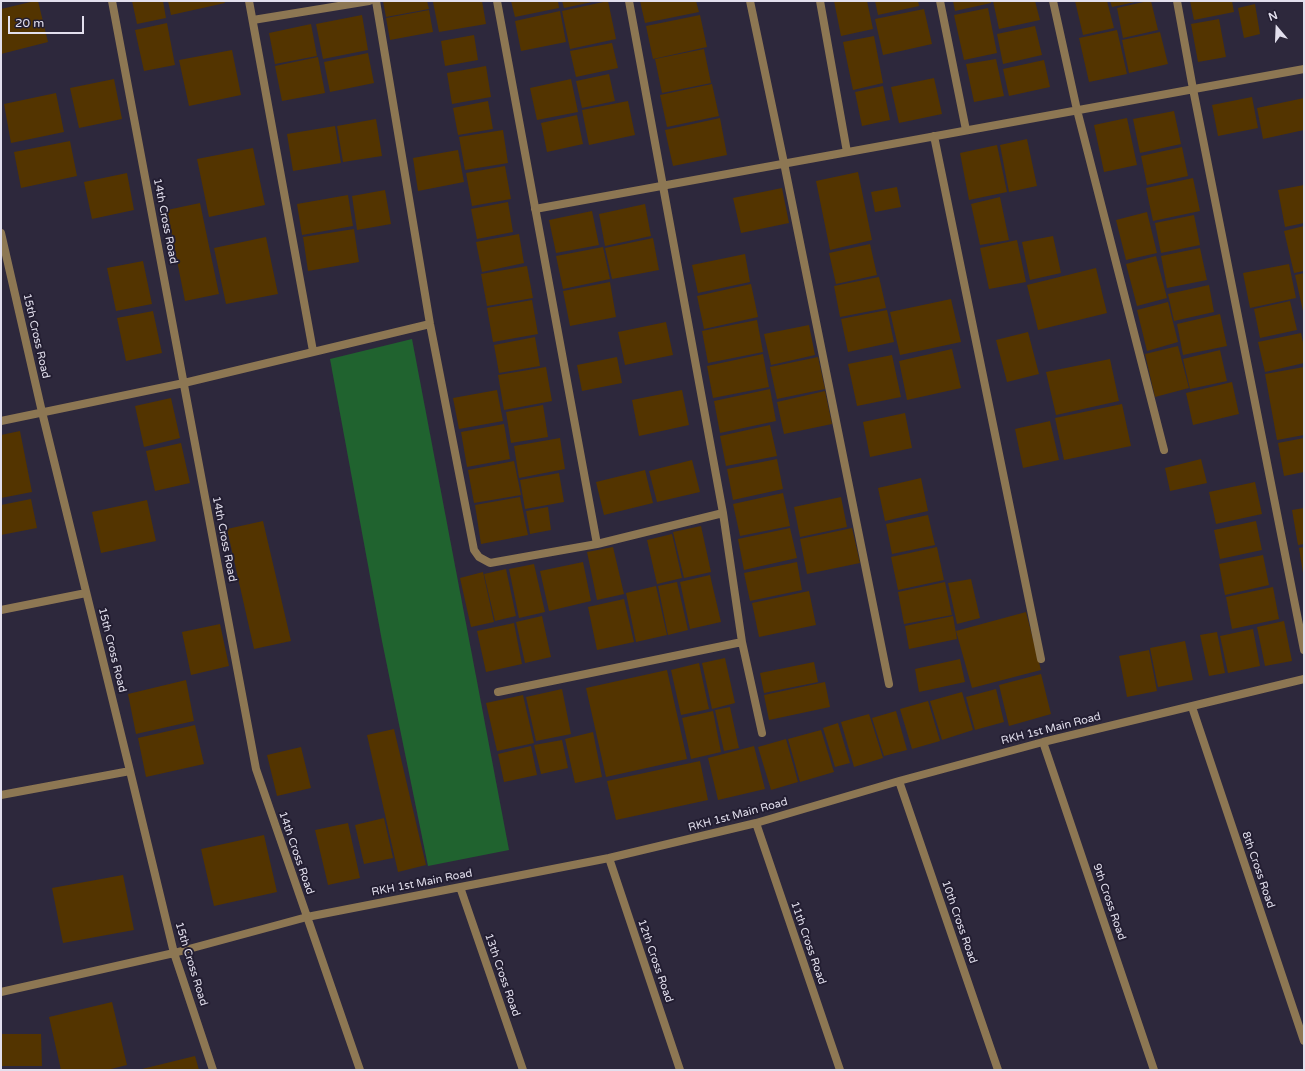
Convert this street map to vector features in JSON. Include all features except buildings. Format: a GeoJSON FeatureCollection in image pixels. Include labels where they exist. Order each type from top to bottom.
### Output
{"type":"FeatureCollection","features":[{"type":"Feature","properties":{"kind":"street","name":"14th Cross Road"},"geometry":{"type":"LineString","coordinates":[[112,1],[256,769],[360,1070]]}},
{"type":"Feature","properties":{"kind":"street"},"geometry":{"type":"LineString","coordinates":[[249,1],[313,352]]}},
{"type":"Feature","properties":{"kind":"street"},"geometry":{"type":"LineString","coordinates":[[253,20],[369,1]]}},
{"type":"Feature","properties":{"kind":"street"},"geometry":{"type":"LineString","coordinates":[[376,1],[430,324],[474,550],[480,557],[490,563],[598,544],[723,513]]}},
{"type":"Feature","properties":{"kind":"street"},"geometry":{"type":"LineString","coordinates":[[497,1],[598,544]]}},
{"type":"Feature","properties":{"kind":"street"},"geometry":{"type":"LineString","coordinates":[[629,1],[723,513],[742,642],[762,734]]}},
{"type":"Feature","properties":{"kind":"street"},"geometry":{"type":"LineString","coordinates":[[750,1],[889,684]]}},
{"type":"Feature","properties":{"kind":"street"},"geometry":{"type":"LineString","coordinates":[[820,1],[847,152]]}},
{"type":"Feature","properties":{"kind":"street"},"geometry":{"type":"LineString","coordinates":[[940,1],[966,130]]}},
{"type":"Feature","properties":{"kind":"street"},"geometry":{"type":"LineString","coordinates":[[1053,1],[1077,110],[1164,450]]}},
{"type":"Feature","properties":{"kind":"street"},"geometry":{"type":"LineString","coordinates":[[1177,1],[1304,650]]}},
{"type":"Feature","properties":{"kind":"street"},"geometry":{"type":"LineString","coordinates":[[535,209],[1304,69]]}},
{"type":"Feature","properties":{"kind":"street"},"geometry":{"type":"LineString","coordinates":[[934,136],[1041,659]]}},
{"type":"Feature","properties":{"kind":"street","name":"15th Cross Road"},"geometry":{"type":"LineString","coordinates":[[1,233],[42,412],[174,954],[213,1070]]}},
{"type":"Feature","properties":{"kind":"street"},"geometry":{"type":"LineString","coordinates":[[1,421],[184,382],[430,324]]}},
{"type":"Feature","properties":{"kind":"street"},"geometry":{"type":"LineString","coordinates":[[1,610],[86,593]]}},
{"type":"Feature","properties":{"kind":"street"},"geometry":{"type":"LineString","coordinates":[[498,692],[742,642]]}},
{"type":"Feature","properties":{"kind":"street","name":"RKH 1st Main Road"},"geometry":{"type":"LineString","coordinates":[[1,992],[174,954],[307,917],[609,858],[756,822],[1043,742],[1304,679]]}},
{"type":"Feature","properties":{"kind":"street","name":"8th Cross Road"},"geometry":{"type":"LineString","coordinates":[[1192,707],[1304,1041]]}},
{"type":"Feature","properties":{"kind":"street","name":"9th Cross Road"},"geometry":{"type":"LineString","coordinates":[[1043,742],[1154,1070]]}},
{"type":"Feature","properties":{"kind":"street"},"geometry":{"type":"LineString","coordinates":[[1,795],[130,771]]}},
{"type":"Feature","properties":{"kind":"street","name":"10th Cross Road"},"geometry":{"type":"LineString","coordinates":[[899,781],[998,1070]]}},
{"type":"Feature","properties":{"kind":"street","name":"11th Cross Road"},"geometry":{"type":"LineString","coordinates":[[756,822],[840,1070]]}},
{"type":"Feature","properties":{"kind":"street","name":"12th Cross Road"},"geometry":{"type":"LineString","coordinates":[[609,858],[680,1070]]}},
{"type":"Feature","properties":{"kind":"street","name":"13th Cross Road"},"geometry":{"type":"LineString","coordinates":[[460,887],[523,1070]]}},
{"type":"Feature","properties":{"kind":"green space"},"geometry":{"type":"Polygon","coordinates":[[[412,339],[509,850],[428,866],[382,641],[330,359],[412,339]]]}}]}
